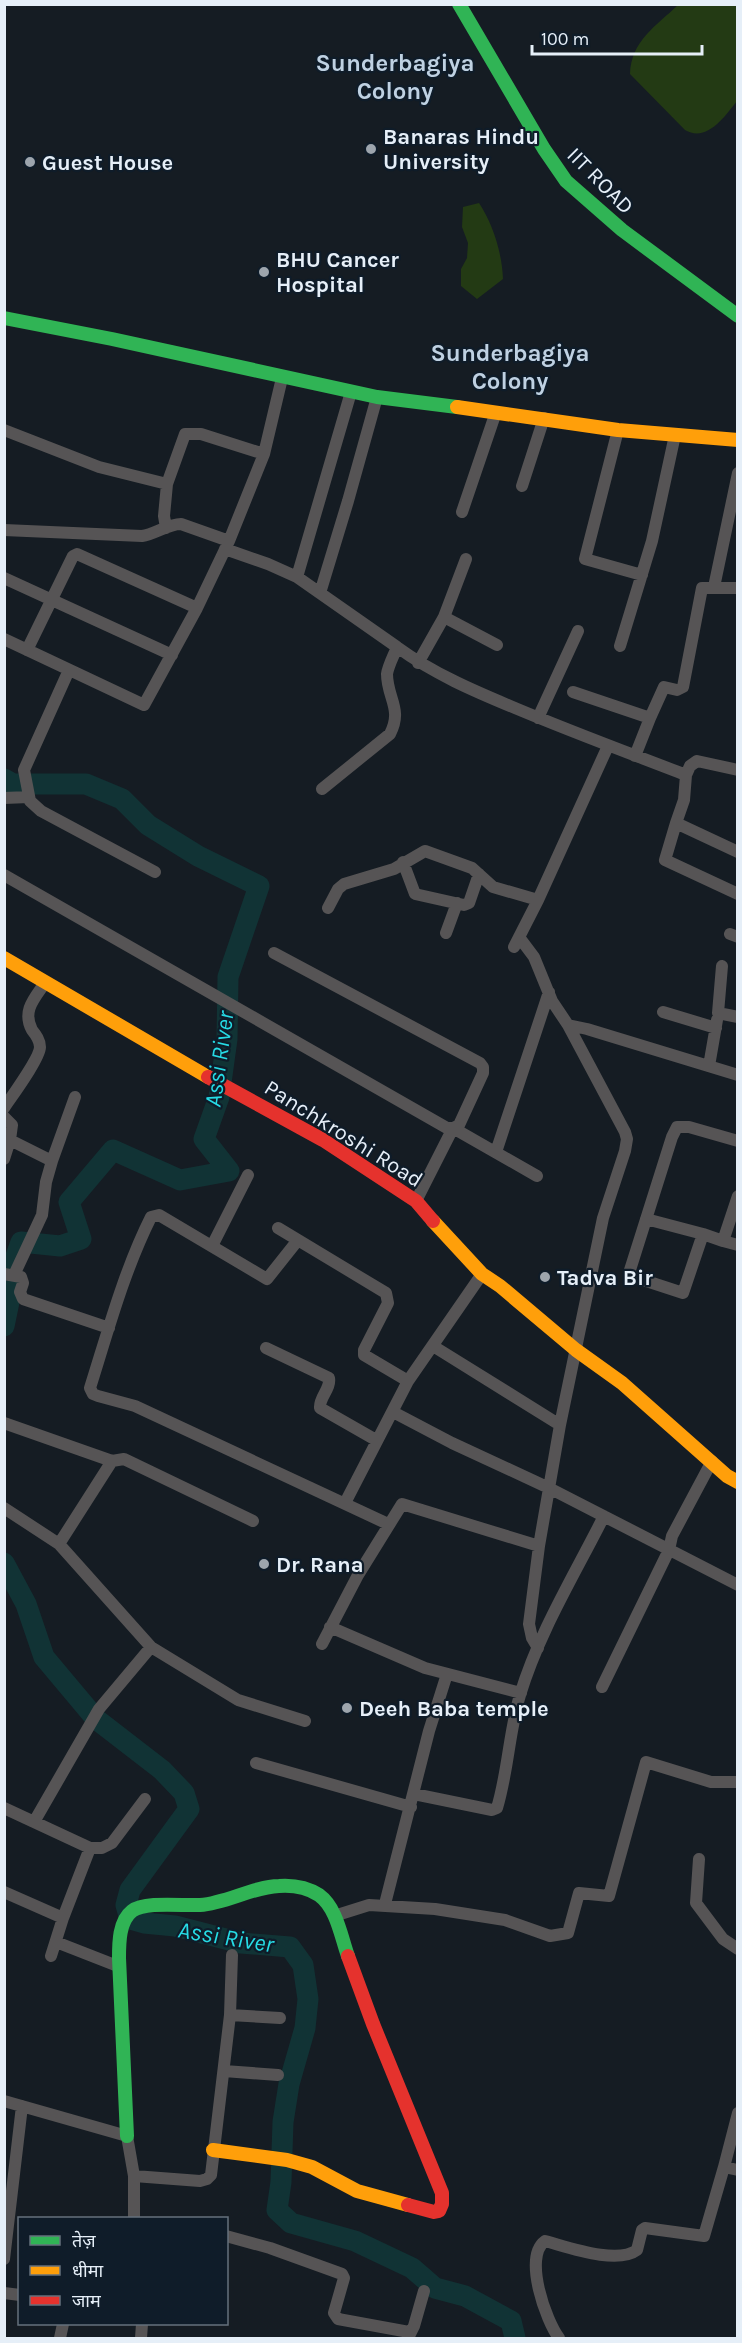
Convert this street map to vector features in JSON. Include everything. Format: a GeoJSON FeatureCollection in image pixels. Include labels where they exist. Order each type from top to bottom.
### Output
{"type":"FeatureCollection","features":[{"type":"Feature","properties":{"kind":"street","name":"IIT ROAD"},"geometry":{"type":"LineString","coordinates":[[459,4],[543,149],[566,181],[622,230],[738,316]]}},
{"type":"Feature","properties":{"kind":"street"},"geometry":{"type":"LineString","coordinates":[[4,318],[112,339],[377,397],[618,430],[738,440]]}},
{"type":"Feature","properties":{"kind":"street"},"geometry":{"type":"LineString","coordinates":[[4,639],[144,705],[197,608],[227,545],[264,454],[282,378]]}},
{"type":"Feature","properties":{"kind":"street"},"geometry":{"type":"LineString","coordinates":[[297,577],[351,392]]}},
{"type":"Feature","properties":{"kind":"street"},"geometry":{"type":"LineString","coordinates":[[320,593],[377,397]]}},
{"type":"Feature","properties":{"kind":"street"},"geometry":{"type":"LineString","coordinates":[[462,512],[496,412]]}},
{"type":"Feature","properties":{"kind":"street"},"geometry":{"type":"LineString","coordinates":[[522,486],[543,418]]}},
{"type":"Feature","properties":{"kind":"street"},"geometry":{"type":"LineString","coordinates":[[4,430],[99,467],[167,484]]}},
{"type":"Feature","properties":{"kind":"street"},"geometry":{"type":"LineString","coordinates":[[618,430],[585,560],[642,575]]}},
{"type":"Feature","properties":{"kind":"street"},"geometry":{"type":"LineString","coordinates":[[166,528],[164,516],[167,484],[185,434],[201,434],[264,454]]}},
{"type":"Feature","properties":{"kind":"street"},"geometry":{"type":"LineString","coordinates":[[620,646],[652,541],[675,435]]}},
{"type":"Feature","properties":{"kind":"street"},"geometry":{"type":"LineString","coordinates":[[714,587],[738,473]]}},
{"type":"Feature","properties":{"kind":"street"},"geometry":{"type":"LineString","coordinates":[[4,530],[142,536],[181,524],[297,577],[418,663],[442,677],[538,718],[686,775]]}},
{"type":"Feature","properties":{"kind":"street"},"geometry":{"type":"LineString","coordinates":[[27,650],[77,554],[197,608]]}},
{"type":"Feature","properties":{"kind":"street"},"geometry":{"type":"LineString","coordinates":[[418,663],[444,617],[466,559]]}},
{"type":"Feature","properties":{"kind":"street"},"geometry":{"type":"LineString","coordinates":[[4,578],[172,655]]}},
{"type":"Feature","properties":{"kind":"street"},"geometry":{"type":"LineString","coordinates":[[635,756],[664,687],[677,690],[683,687],[701,592],[705,586],[738,588]]}},
{"type":"Feature","properties":{"kind":"street"},"geometry":{"type":"LineString","coordinates":[[444,617],[496,645]]}},
{"type":"Feature","properties":{"kind":"street"},"geometry":{"type":"LineString","coordinates":[[538,718],[578,631]]}},
{"type":"Feature","properties":{"kind":"street"},"geometry":{"type":"LineString","coordinates":[[322,789],[390,734],[396,715],[387,672],[397,647]]}},
{"type":"Feature","properties":{"kind":"street"},"geometry":{"type":"LineString","coordinates":[[69,670],[25,765],[24,776],[29,795],[41,811],[155,872]]}},
{"type":"Feature","properties":{"kind":"street"},"geometry":{"type":"LineString","coordinates":[[573,692],[650,718]]}},
{"type":"Feature","properties":{"kind":"street"},"geometry":{"type":"LineString","coordinates":[[538,1648],[532,1638],[529,1624],[539,1546],[560,1425],[603,1218],[627,1139],[617,1116],[549,993],[534,957],[517,942],[608,746]]}},
{"type":"Feature","properties":{"kind":"street"},"geometry":{"type":"LineString","coordinates":[[737,767],[697,761],[693,763],[686,775],[684,800],[665,860],[738,894]]}},
{"type":"Feature","properties":{"kind":"street"},"geometry":{"type":"LineString","coordinates":[[4,798],[29,795]]}},
{"type":"Feature","properties":{"kind":"street"},"geometry":{"type":"LineString","coordinates":[[676,823],[738,852]]}},
{"type":"Feature","properties":{"kind":"street"},"geometry":{"type":"LineString","coordinates":[[328,908],[338,889],[344,884],[384,872],[425,851],[472,868],[493,887],[538,900]]}},
{"type":"Feature","properties":{"kind":"street"},"geometry":{"type":"LineString","coordinates":[[403,862],[415,894],[457,903],[469,903],[479,874]]}},
{"type":"Feature","properties":{"kind":"street"},"geometry":{"type":"LineString","coordinates":[[4,874],[447,1128],[459,1125],[483,1073],[480,1063],[274,953]]}},
{"type":"Feature","properties":{"kind":"street"},"geometry":{"type":"LineString","coordinates":[[446,933],[457,903]]}},
{"type":"Feature","properties":{"kind":"street","name":"Panchkroshi Road"},"geometry":{"type":"LineString","coordinates":[[4,958],[215,1081],[323,1140],[416,1201],[482,1274],[500,1286],[576,1350],[622,1383],[727,1476],[738,1482]]}},
{"type":"Feature","properties":{"kind":"street"},"geometry":{"type":"LineString","coordinates":[[709,1066],[718,1013],[722,966]]}},
{"type":"Feature","properties":{"kind":"street"},"geometry":{"type":"LineString","coordinates":[[4,1108],[39,1054],[39,1041],[28,1022],[27,1014],[45,983]]}},
{"type":"Feature","properties":{"kind":"street"},"geometry":{"type":"LineString","coordinates":[[496,1152],[549,993]]}},
{"type":"Feature","properties":{"kind":"street"},"geometry":{"type":"LineString","coordinates":[[663,1012],[716,1028]]}},
{"type":"Feature","properties":{"kind":"street"},"geometry":{"type":"LineString","coordinates":[[718,1013],[738,1017]]}},
{"type":"Feature","properties":{"kind":"street"},"geometry":{"type":"LineString","coordinates":[[568,1025],[738,1075]]}},
{"type":"Feature","properties":{"kind":"street"},"geometry":{"type":"LineString","coordinates":[[75,1097],[46,1182],[42,1215],[10,1275],[21,1277],[23,1280],[20,1292],[23,1299],[108,1328]]}},
{"type":"Feature","properties":{"kind":"street"},"geometry":{"type":"LineString","coordinates":[[4,1117],[12,1125],[4,1159]]}},
{"type":"Feature","properties":{"kind":"street"},"geometry":{"type":"LineString","coordinates":[[703,1234],[685,1290],[682,1293],[631,1276],[630,1270],[677,1127],[689,1127],[738,1141]]}},
{"type":"Feature","properties":{"kind":"street"},"geometry":{"type":"LineString","coordinates":[[453,1128],[537,1176]]}},
{"type":"Feature","properties":{"kind":"street"},"geometry":{"type":"LineString","coordinates":[[416,1201],[453,1128]]}},
{"type":"Feature","properties":{"kind":"street"},"geometry":{"type":"LineString","coordinates":[[10,1140],[52,1161]]}},
{"type":"Feature","properties":{"kind":"street"},"geometry":{"type":"LineString","coordinates":[[212,1246],[249,1175]]}},
{"type":"Feature","properties":{"kind":"street"},"geometry":{"type":"LineString","coordinates":[[723,1240],[738,1196]]}},
{"type":"Feature","properties":{"kind":"street"},"geometry":{"type":"LineString","coordinates":[[298,1240],[267,1279],[159,1215],[151,1218],[142,1234],[108,1328],[90,1388],[93,1394],[135,1406],[388,1524]]}},
{"type":"Feature","properties":{"kind":"street"},"geometry":{"type":"LineString","coordinates":[[646,1219],[738,1245]]}},
{"type":"Feature","properties":{"kind":"street"},"geometry":{"type":"LineString","coordinates":[[278,1228],[386,1293],[388,1303],[364,1350],[364,1355],[408,1381]]}},
{"type":"Feature","properties":{"kind":"street"},"geometry":{"type":"LineString","coordinates":[[345,1503],[408,1381],[482,1274]]}},
{"type":"Feature","properties":{"kind":"street"},"geometry":{"type":"LineString","coordinates":[[433,1346],[560,1425]]}},
{"type":"Feature","properties":{"kind":"street"},"geometry":{"type":"LineString","coordinates":[[266,1348],[329,1378],[330,1383],[319,1403],[320,1408],[376,1440]]}},
{"type":"Feature","properties":{"kind":"street"},"geometry":{"type":"LineString","coordinates":[[393,1412],[452,1443],[549,1488],[738,1585]]}},
{"type":"Feature","properties":{"kind":"street"},"geometry":{"type":"LineString","coordinates":[[4,1423],[112,1461],[124,1459],[253,1521]]}},
{"type":"Feature","properties":{"kind":"street"},"geometry":{"type":"LineString","coordinates":[[59,1544],[112,1461]]}},
{"type":"Feature","properties":{"kind":"street"},"geometry":{"type":"LineString","coordinates":[[603,1687],[669,1550],[672,1536],[712,1461]]}},
{"type":"Feature","properties":{"kind":"street"},"geometry":{"type":"LineString","coordinates":[[322,1644],[398,1507],[405,1503],[539,1546]]}},
{"type":"Feature","properties":{"kind":"street"},"geometry":{"type":"LineString","coordinates":[[4,1508],[59,1544],[151,1647],[238,1700],[305,1721]]}},
{"type":"Feature","properties":{"kind":"street"},"geometry":{"type":"LineString","coordinates":[[414,1794],[492,1810],[497,1808],[511,1730],[521,1693],[538,1648],[604,1516]]}},
{"type":"Feature","properties":{"kind":"street"},"geometry":{"type":"LineString","coordinates":[[330,1627],[425,1668],[521,1693]]}},
{"type":"Feature","properties":{"kind":"street"},"geometry":{"type":"LineString","coordinates":[[34,1822],[99,1709],[151,1647]]}},
{"type":"Feature","properties":{"kind":"street"},"geometry":{"type":"LineString","coordinates":[[386,1900],[429,1731],[447,1674]]}},
{"type":"Feature","properties":{"kind":"street"},"geometry":{"type":"LineString","coordinates":[[334,1916],[369,1905],[435,1909],[505,1920],[550,1936],[568,1933],[579,1893],[609,1896],[646,1762],[711,1782],[738,1782]]}},
{"type":"Feature","properties":{"kind":"street"},"geometry":{"type":"LineString","coordinates":[[256,1763],[411,1807]]}},
{"type":"Feature","properties":{"kind":"street"},"geometry":{"type":"LineString","coordinates":[[4,1808],[90,1848],[102,1848],[112,1843],[145,1799]]}},
{"type":"Feature","properties":{"kind":"street"},"geometry":{"type":"LineString","coordinates":[[51,1956],[90,1848]]}},
{"type":"Feature","properties":{"kind":"street"},"geometry":{"type":"LineString","coordinates":[[699,1859],[696,1903],[723,1939],[738,1949]]}},
{"type":"Feature","properties":{"kind":"street"},"geometry":{"type":"LineString","coordinates":[[134,2217],[134,2176],[127,2136],[120,1967],[122,1930],[129,1913],[141,1906],[218,1902],[267,1887],[281,1886],[313,1892],[321,1896],[331,1908],[373,2024],[438,2181],[443,2198],[442,2206],[439,2211],[434,2212],[357,2191],[312,2167],[281,2158],[213,2150]]}},
{"type":"Feature","properties":{"kind":"street"},"geometry":{"type":"LineString","coordinates":[[4,1892],[63,1918]]}},
{"type":"Feature","properties":{"kind":"street"},"geometry":{"type":"LineString","coordinates":[[56,1942],[120,1967]]}},
{"type":"Feature","properties":{"kind":"street"},"geometry":{"type":"LineString","coordinates":[[134,2176],[200,2181],[211,2175],[230,2015],[232,1955]]}},
{"type":"Feature","properties":{"kind":"street"},"geometry":{"type":"LineString","coordinates":[[230,2015],[280,2018]]}},
{"type":"Feature","properties":{"kind":"street"},"geometry":{"type":"LineString","coordinates":[[224,2071],[278,2075]]}},
{"type":"Feature","properties":{"kind":"street"},"geometry":{"type":"LineString","coordinates":[[4,2101],[127,2136]]}},
{"type":"Feature","properties":{"kind":"street"},"geometry":{"type":"LineString","coordinates":[[4,2259],[22,2106]]}},
{"type":"Feature","properties":{"kind":"street"},"geometry":{"type":"LineString","coordinates":[[559,2338],[549,2323],[537,2281],[539,2248],[542,2243],[545,2241],[612,2257],[624,2257],[637,2250],[642,2230],[645,2228],[704,2235],[738,2113]]}},
{"type":"Feature","properties":{"kind":"street"},"geometry":{"type":"LineString","coordinates":[[724,2168],[738,2170]]}},
{"type":"Feature","properties":{"kind":"street"},"geometry":{"type":"LineString","coordinates":[[228,2237],[270,2248],[342,2274],[344,2278],[334,2313],[338,2319],[409,2336],[424,2291]]}},
{"type":"Feature","properties":{"kind":"green space"},"geometry":{"type":"Polygon","coordinates":[[[678,5],[737,5],[737,101],[715,126],[701,133],[685,130],[630,74],[631,62],[640,43],[653,27],[678,5]]]}},
{"type":"Feature","properties":{"kind":"green space"},"geometry":{"type":"Polygon","coordinates":[[[479,203],[496,239],[503,279],[477,299],[461,286],[461,269],[467,258],[468,243],[462,227],[463,207],[479,203]]]}},
{"type":"Feature","properties":{"kind":"waterway","name":"Assi River"},"geometry":{"type":"LineString","coordinates":[[4,779],[13,784],[86,784],[122,799],[148,825],[198,856],[259,886],[228,977],[227,1039],[219,1097],[204,1139],[229,1171],[180,1180],[113,1150],[69,1202],[81,1239],[60,1246],[21,1242],[11,1270],[10,1297],[4,1326]]}},
{"type":"Feature","properties":{"kind":"waterway","name":"Assi River"},"geometry":{"type":"LineString","coordinates":[[4,1563],[26,1604],[44,1657],[96,1719],[162,1770],[184,1793],[189,1809],[130,1890],[126,1905],[130,1919],[144,1923],[175,1926],[241,1943],[290,1947],[303,1965],[308,1999],[305,2028],[289,2084],[283,2122],[281,2182],[277,2210],[291,2223],[355,2241],[412,2268],[435,2288],[465,2296],[511,2321],[515,2338]]}},
{"type":"Feature","properties":{"kind":"traffic: fast"},"geometry":{"type":"LineString","coordinates":[[459,4],[544,149],[566,181],[622,230],[738,316]]}},
{"type":"Feature","properties":{"kind":"traffic: fast"},"geometry":{"type":"LineString","coordinates":[[4,318],[112,339],[377,397],[457,407]]}},
{"type":"Feature","properties":{"kind":"traffic: fast"},"geometry":{"type":"LineString","coordinates":[[127,2136],[119,1952],[122,1926],[132,1911],[155,1905],[210,1904],[269,1887],[300,1888],[319,1895],[330,1907],[338,1923],[348,1956]]}},
{"type":"Feature","properties":{"kind":"traffic: slow"},"geometry":{"type":"LineString","coordinates":[[457,407],[618,430],[738,440]]}},
{"type":"Feature","properties":{"kind":"traffic: slow"},"geometry":{"type":"LineString","coordinates":[[4,958],[208,1077]]}},
{"type":"Feature","properties":{"kind":"traffic: slow"},"geometry":{"type":"LineString","coordinates":[[433,1221],[482,1274],[500,1286],[576,1350],[622,1383],[727,1476],[738,1482]]}},
{"type":"Feature","properties":{"kind":"traffic: slow"},"geometry":{"type":"LineString","coordinates":[[213,2150],[287,2160],[312,2167],[357,2191],[408,2205]]}},
{"type":"Feature","properties":{"kind":"traffic: jam"},"geometry":{"type":"LineString","coordinates":[[208,1077],[323,1140],[416,1201],[433,1221]]}},
{"type":"Feature","properties":{"kind":"traffic: jam"},"geometry":{"type":"LineString","coordinates":[[348,1956],[373,2024],[442,2193],[442,2204],[439,2211],[434,2212],[408,2205]]}},
{"type":"Feature","properties":{"kind":"place","name":"Banaras Hindu University"},"geometry":{"type":"Point","coordinates":[371,149]}},
{"type":"Feature","properties":{"kind":"place","name":"Guest House"},"geometry":{"type":"Point","coordinates":[30,162]}},
{"type":"Feature","properties":{"kind":"place","name":"BHU Cancer Hospital"},"geometry":{"type":"Point","coordinates":[264,272]}},
{"type":"Feature","properties":{"kind":"place","name":"Tadva Bir"},"geometry":{"type":"Point","coordinates":[545,1277]}},
{"type":"Feature","properties":{"kind":"place","name":"Dr. Rana"},"geometry":{"type":"Point","coordinates":[264,1564]}},
{"type":"Feature","properties":{"kind":"place","name":"Deeh Baba temple"},"geometry":{"type":"Point","coordinates":[347,1708]}},
{"type":"Feature","properties":{"kind":"district","name":"Sunderbagiya Colony"},"geometry":{"type":"Point","coordinates":[395,77]}},
{"type":"Feature","properties":{"kind":"district","name":"Sunderbagiya Colony"},"geometry":{"type":"Point","coordinates":[510,367]}}]}
